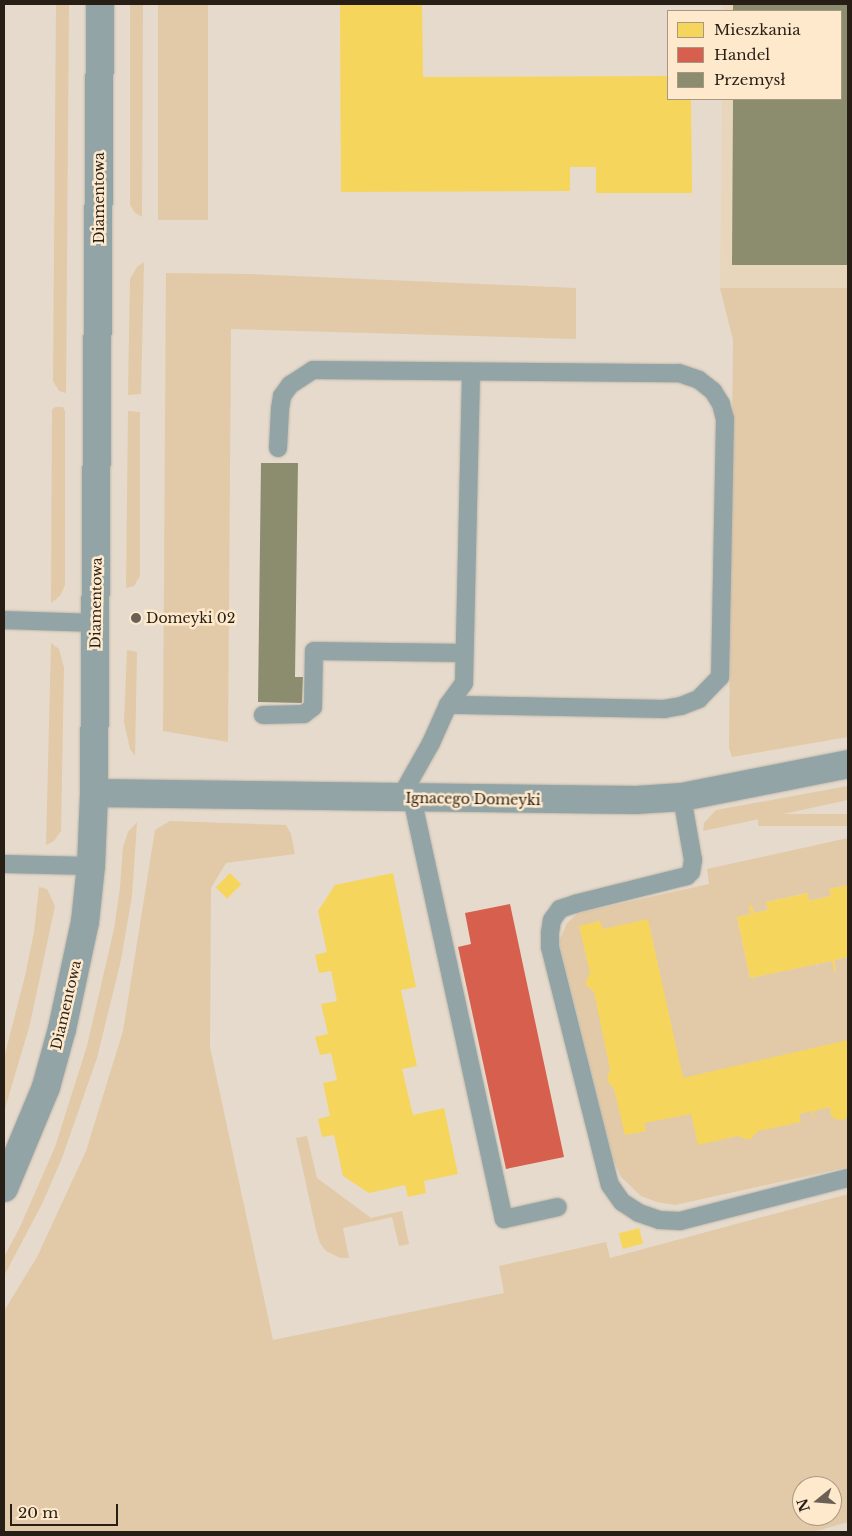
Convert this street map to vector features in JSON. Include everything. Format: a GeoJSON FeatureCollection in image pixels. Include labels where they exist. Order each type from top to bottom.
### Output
{"type":"FeatureCollection","features":[{"type":"Feature","properties":{"kind":"street","name":"Diamentowa"},"geometry":{"type":"LineString","coordinates":[[4,1188],[46,1087],[62,1029],[85,922],[91,866],[94,792],[100,4]]}},
{"type":"Feature","properties":{"kind":"street","name":"Ignacego Domeyki"},"geometry":{"type":"LineString","coordinates":[[94,792],[636,800],[682,797],[848,764]]}},
{"type":"Feature","properties":{"kind":"lane"},"geometry":{"type":"LineString","coordinates":[[278,448],[282,396],[290,385],[312,370],[680,373],[700,380],[713,391],[721,404],[725,418],[720,678],[699,699],[681,706],[664,709],[448,705]]}},
{"type":"Feature","properties":{"kind":"lane"},"geometry":{"type":"LineString","coordinates":[[471,372],[464,683],[448,705],[406,798],[504,1219],[558,1207]]}},
{"type":"Feature","properties":{"kind":"lane"},"geometry":{"type":"LineString","coordinates":[[4,620],[95,623]]}},
{"type":"Feature","properties":{"kind":"lane"},"geometry":{"type":"LineString","coordinates":[[263,715],[304,714],[313,707],[314,651],[464,653]]}},
{"type":"Feature","properties":{"kind":"lane"},"geometry":{"type":"LineString","coordinates":[[682,797],[693,860],[691,872],[687,876],[574,904],[560,909],[552,920],[550,947],[610,1185],[622,1202],[639,1213],[660,1220],[680,1221],[848,1178]]}},
{"type":"Feature","properties":{"kind":"lane"},"geometry":{"type":"LineString","coordinates":[[4,864],[91,866]]}},
{"type":"Feature","properties":{"kind":"shaded area"},"geometry":{"type":"Polygon","coordinates":[[[56,4],[69,4],[66,393],[59,391],[53,381],[56,4]]]}},
{"type":"Feature","properties":{"kind":"shaded area"},"geometry":{"type":"Polygon","coordinates":[[[130,4],[143,4],[142,217],[134,212],[130,204],[130,4]]]}},
{"type":"Feature","properties":{"kind":"shaded area"},"geometry":{"type":"Polygon","coordinates":[[[158,4],[208,4],[208,220],[158,220],[158,4]]]}},
{"type":"Feature","properties":{"kind":"shaded area"},"geometry":{"type":"Polygon","coordinates":[[[723,4],[848,4],[848,288],[720,288],[722,100],[842,100],[842,10],[723,10],[723,4]]]}},
{"type":"Feature","properties":{"kind":"shaded area"},"geometry":{"type":"Polygon","coordinates":[[[144,262],[141,394],[128,395],[130,279],[137,267],[144,262]]]}},
{"type":"Feature","properties":{"kind":"shaded area"},"geometry":{"type":"Polygon","coordinates":[[[166,273],[250,274],[576,288],[576,339],[231,329],[228,742],[163,731],[166,273]]]}},
{"type":"Feature","properties":{"kind":"shaded area"},"geometry":{"type":"Polygon","coordinates":[[[720,288],[848,288],[848,737],[732,757],[729,748],[733,340],[720,288]]]}},
{"type":"Feature","properties":{"kind":"shaded area"},"geometry":{"type":"Polygon","coordinates":[[[55,407],[63,407],[65,411],[65,585],[60,596],[51,603],[52,410],[55,407]]]}},
{"type":"Feature","properties":{"kind":"shaded area"},"geometry":{"type":"Polygon","coordinates":[[[128,411],[140,412],[140,576],[134,586],[126,588],[128,411]]]}},
{"type":"Feature","properties":{"kind":"shaded area"},"geometry":{"type":"Polygon","coordinates":[[[51,643],[59,649],[64,668],[61,831],[54,841],[46,845],[51,643]]]}},
{"type":"Feature","properties":{"kind":"shaded area"},"geometry":{"type":"Polygon","coordinates":[[[127,650],[137,652],[135,756],[130,749],[124,722],[127,650]]]}},
{"type":"Feature","properties":{"kind":"shaded area"},"geometry":{"type":"Polygon","coordinates":[[[848,786],[848,800],[703,831],[704,823],[716,810],[848,786]]]}},
{"type":"Feature","properties":{"kind":"shaded area"},"geometry":{"type":"Polygon","coordinates":[[[758,814],[848,814],[848,826],[758,826],[758,814]]]}},
{"type":"Feature","properties":{"kind":"shaded area"},"geometry":{"type":"Polygon","coordinates":[[[170,821],[286,825],[291,834],[295,854],[226,863],[211,888],[210,1047],[273,1340],[504,1293],[499,1266],[606,1242],[610,1258],[848,1194],[848,1522],[842,1524],[842,1476],[792,1476],[792,1526],[834,1526],[813,1532],[4,1532],[4,1311],[37,1257],[86,1151],[123,1031],[155,830],[170,821]]]}},
{"type":"Feature","properties":{"kind":"shaded area"},"geometry":{"type":"Polygon","coordinates":[[[137,822],[132,896],[121,960],[97,1058],[62,1158],[42,1204],[4,1276],[4,1257],[20,1227],[55,1147],[87,1046],[114,929],[123,847],[128,832],[137,822]]]}},
{"type":"Feature","properties":{"kind":"shaded area"},"geometry":{"type":"Polygon","coordinates":[[[848,838],[848,885],[829,889],[831,896],[809,901],[807,893],[766,902],[768,910],[754,913],[752,906],[749,906],[751,914],[737,917],[750,978],[816,964],[817,967],[817,964],[832,961],[836,972],[834,960],[848,957],[848,1167],[675,1205],[657,1202],[641,1196],[621,1177],[613,1159],[559,942],[567,923],[578,913],[709,884],[707,869],[848,838]]]}},
{"type":"Feature","properties":{"kind":"shaded area"},"geometry":{"type":"Polygon","coordinates":[[[39,887],[47,889],[55,906],[30,1024],[4,1112],[4,1058],[25,976],[34,932],[39,887]]]}},
{"type":"Feature","properties":{"kind":"shaded area"},"geometry":{"type":"Polygon","coordinates":[[[307,1136],[317,1178],[371,1218],[402,1211],[409,1244],[399,1246],[392,1217],[343,1228],[349,1258],[340,1258],[326,1251],[320,1243],[316,1230],[296,1138],[307,1136]]]}},
{"type":"Feature","properties":{"kind":"building: Mieszkania"},"geometry":{"type":"Polygon","coordinates":[[[340,4],[422,4],[423,77],[667,76],[667,100],[691,100],[692,193],[596,193],[596,167],[570,167],[570,191],[341,192],[340,4]]]}},
{"type":"Feature","properties":{"kind":"building: Mieszkania"},"geometry":{"type":"Polygon","coordinates":[[[230,873],[241,884],[227,898],[216,887],[230,873]]]}},
{"type":"Feature","properties":{"kind":"building: Mieszkania"},"geometry":{"type":"Polygon","coordinates":[[[393,873],[416,987],[401,990],[417,1066],[402,1069],[413,1115],[444,1108],[458,1174],[424,1181],[426,1193],[408,1197],[405,1185],[369,1193],[343,1176],[334,1135],[322,1137],[318,1119],[330,1116],[323,1083],[337,1080],[331,1053],[320,1055],[315,1037],[328,1034],[321,1004],[337,1001],[331,971],[319,973],[315,955],[327,952],[318,911],[335,885],[393,873]]]}},
{"type":"Feature","properties":{"kind":"building: Mieszkania"},"geometry":{"type":"Polygon","coordinates":[[[848,885],[848,957],[834,960],[836,972],[834,972],[832,961],[750,978],[737,917],[751,914],[749,906],[752,905],[754,913],[768,910],[766,902],[808,893],[809,901],[831,896],[829,889],[848,885]]]}},
{"type":"Feature","properties":{"kind":"building: Mieszkania"},"geometry":{"type":"Polygon","coordinates":[[[648,919],[683,1078],[848,1040],[848,1117],[842,1120],[835,1119],[831,1116],[830,1107],[813,1111],[815,1120],[811,1111],[799,1114],[801,1122],[758,1131],[750,1140],[737,1136],[698,1145],[691,1114],[644,1123],[646,1131],[625,1135],[614,1089],[607,1080],[610,1069],[594,992],[585,984],[590,973],[579,926],[600,921],[603,929],[648,919]]]}},
{"type":"Feature","properties":{"kind":"building: Mieszkania"},"geometry":{"type":"Polygon","coordinates":[[[639,1228],[643,1243],[623,1249],[619,1233],[639,1228]]]}},
{"type":"Feature","properties":{"kind":"building: Handel"},"geometry":{"type":"Polygon","coordinates":[[[510,904],[564,1157],[506,1169],[458,947],[471,944],[465,913],[510,904]]]}},
{"type":"Feature","properties":{"kind":"building: Przemysł"},"geometry":{"type":"Polygon","coordinates":[[[733,4],[848,4],[848,265],[732,265],[733,100],[842,100],[842,10],[733,10],[733,4]]]}},
{"type":"Feature","properties":{"kind":"building: Przemysł"},"geometry":{"type":"Polygon","coordinates":[[[261,463],[298,463],[295,677],[303,677],[302,703],[258,702],[261,463]]]}},
{"type":"Feature","properties":{"kind":"place","name":"Domeyki 02"},"geometry":{"type":"Point","coordinates":[136,618]}}]}
